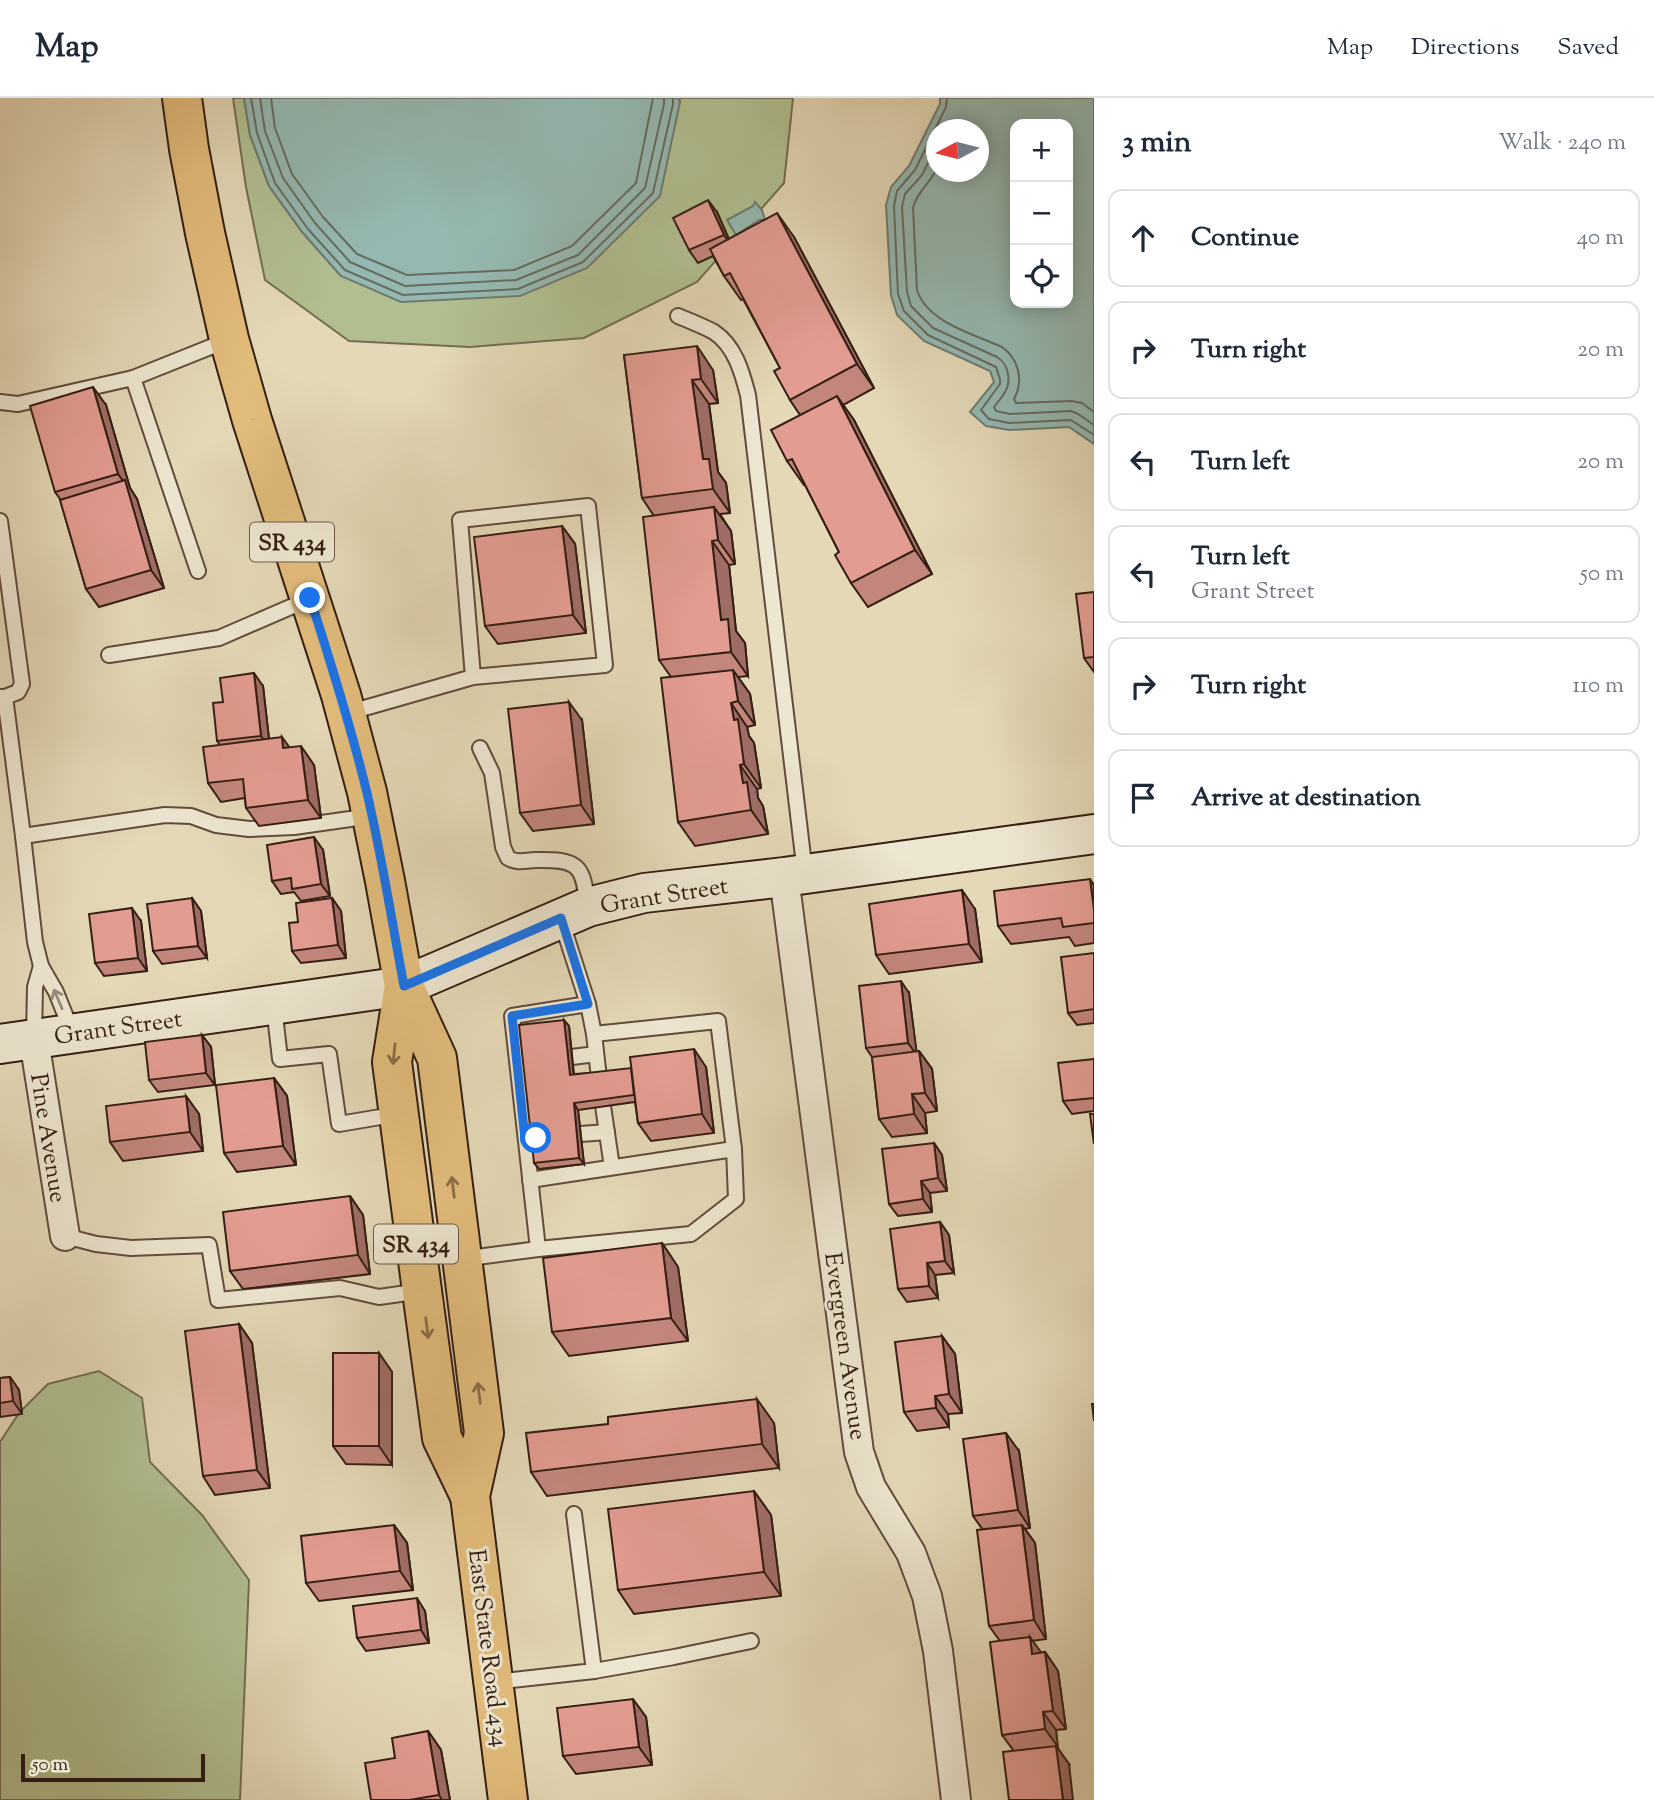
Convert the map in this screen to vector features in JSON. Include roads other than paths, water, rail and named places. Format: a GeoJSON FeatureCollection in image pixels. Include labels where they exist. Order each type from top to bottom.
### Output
{"type":"FeatureCollection","features":[{"type":"Feature","properties":{"kind":"main road","name":"SR 434"},"geometry":{"type":"LineString","coordinates":[[182,98],[205,233],[229,339],[252,420],[346,713],[372,816],[404,986],[437,1058],[484,1433],[470,1496]]}},
{"type":"Feature","properties":{"kind":"main road","name":"SR 434"},"geometry":{"type":"LineString","coordinates":[[404,986],[392,1062],[442,1438],[470,1496]]}},
{"type":"Feature","properties":{"kind":"main road","name":"East State Road 434"},"geometry":{"type":"LineString","coordinates":[[470,1496],[508,1800]]}},
{"type":"Feature","properties":{"kind":"street","name":"Grant Street"},"geometry":{"type":"LineString","coordinates":[[17,1042],[404,986],[574,913],[644,893],[794,876],[1094,834]]}},
{"type":"Feature","properties":{"kind":"street","name":"Evergreen Avenue"},"geometry":{"type":"LineString","coordinates":[[794,876],[859,1452],[871,1487],[911,1553],[927,1596],[938,1651],[956,1800]]}},
{"type":"Feature","properties":{"kind":"street","name":"Pine Avenue"},"geometry":{"type":"LineString","coordinates":[[17,1042],[65,1236]]}},
{"type":"Feature","properties":{"kind":"lane"},"geometry":{"type":"LineString","coordinates":[[678,316],[715,333],[730,347],[741,369],[748,394],[794,876]]}},
{"type":"Feature","properties":{"kind":"lane"},"geometry":{"type":"LineString","coordinates":[[0,402],[18,404],[133,378],[229,339]]}},
{"type":"Feature","properties":{"kind":"lane"},"geometry":{"type":"LineString","coordinates":[[133,378],[198,571]]}},
{"type":"Feature","properties":{"kind":"lane"},"geometry":{"type":"LineString","coordinates":[[346,713],[473,677],[605,665],[588,506],[460,520],[473,677]]}},
{"type":"Feature","properties":{"kind":"lane"},"geometry":{"type":"LineString","coordinates":[[0,521],[22,684],[18,692],[2,697],[23,836],[35,942],[41,966],[56,992],[72,1034]]}},
{"type":"Feature","properties":{"kind":"lane"},"geometry":{"type":"LineString","coordinates":[[109,655],[219,638],[310,598]]}},
{"type":"Feature","properties":{"kind":"lane"},"geometry":{"type":"LineString","coordinates":[[480,748],[492,773],[503,847],[508,858],[516,862],[552,860],[573,864],[585,882],[574,913],[600,1078]]}},
{"type":"Feature","properties":{"kind":"lane"},"geometry":{"type":"LineString","coordinates":[[23,836],[165,815],[191,816],[216,825],[249,829],[294,827],[372,816]]}},
{"type":"Feature","properties":{"kind":"lane"},"geometry":{"type":"LineString","coordinates":[[17,1042],[41,966]]}},
{"type":"Feature","properties":{"kind":"lane"},"geometry":{"type":"LineString","coordinates":[[538,1249],[530,1180],[530,1139],[522,1061],[512,1016],[588,1004]]}},
{"type":"Feature","properties":{"kind":"lane"},"geometry":{"type":"LineString","coordinates":[[274,1005],[280,1059],[329,1054],[339,1124],[399,1114]]}},
{"type":"Feature","properties":{"kind":"lane"},"geometry":{"type":"LineString","coordinates":[[462,1259],[691,1234],[736,1199],[734,1149],[718,1021],[594,1034]]}},
{"type":"Feature","properties":{"kind":"lane"},"geometry":{"type":"LineString","coordinates":[[572,1057],[596,1054]]}},
{"type":"Feature","properties":{"kind":"lane"},"geometry":{"type":"LineString","coordinates":[[603,1106],[612,1167]]}},
{"type":"Feature","properties":{"kind":"lane"},"geometry":{"type":"LineString","coordinates":[[580,1134],[607,1132]]}},
{"type":"Feature","properties":{"kind":"lane"},"geometry":{"type":"LineString","coordinates":[[530,1180],[734,1149]]}},
{"type":"Feature","properties":{"kind":"lane"},"geometry":{"type":"LineString","coordinates":[[65,1236],[96,1244],[131,1248],[209,1245],[218,1300],[340,1288],[379,1297],[422,1291]]}},
{"type":"Feature","properties":{"kind":"lane"},"geometry":{"type":"LineString","coordinates":[[574,1514],[594,1671]]}},
{"type":"Feature","properties":{"kind":"lane"},"geometry":{"type":"LineString","coordinates":[[493,1683],[594,1671],[751,1641]]}},
{"type":"Feature","properties":{"kind":"water"},"geometry":{"type":"Polygon","coordinates":[[[244,98],[678,98],[680,102],[660,196],[587,268],[520,296],[401,302],[341,276],[303,233],[269,186],[250,135],[244,98]]]}},
{"type":"Feature","properties":{"kind":"water"},"geometry":{"type":"Polygon","coordinates":[[[940,98],[1094,98],[1094,444],[1069,427],[1009,430],[986,426],[970,412],[994,382],[990,371],[924,341],[897,315],[891,295],[886,205],[891,187],[909,166],[926,132],[926,182],[989,182],[989,119],[932,119],[940,98]]]}},
{"type":"Feature","properties":{"kind":"water"},"geometry":{"type":"Polygon","coordinates":[[[755,202],[762,210],[765,220],[759,220],[736,235],[727,220],[753,206],[755,202]]]}}]}
